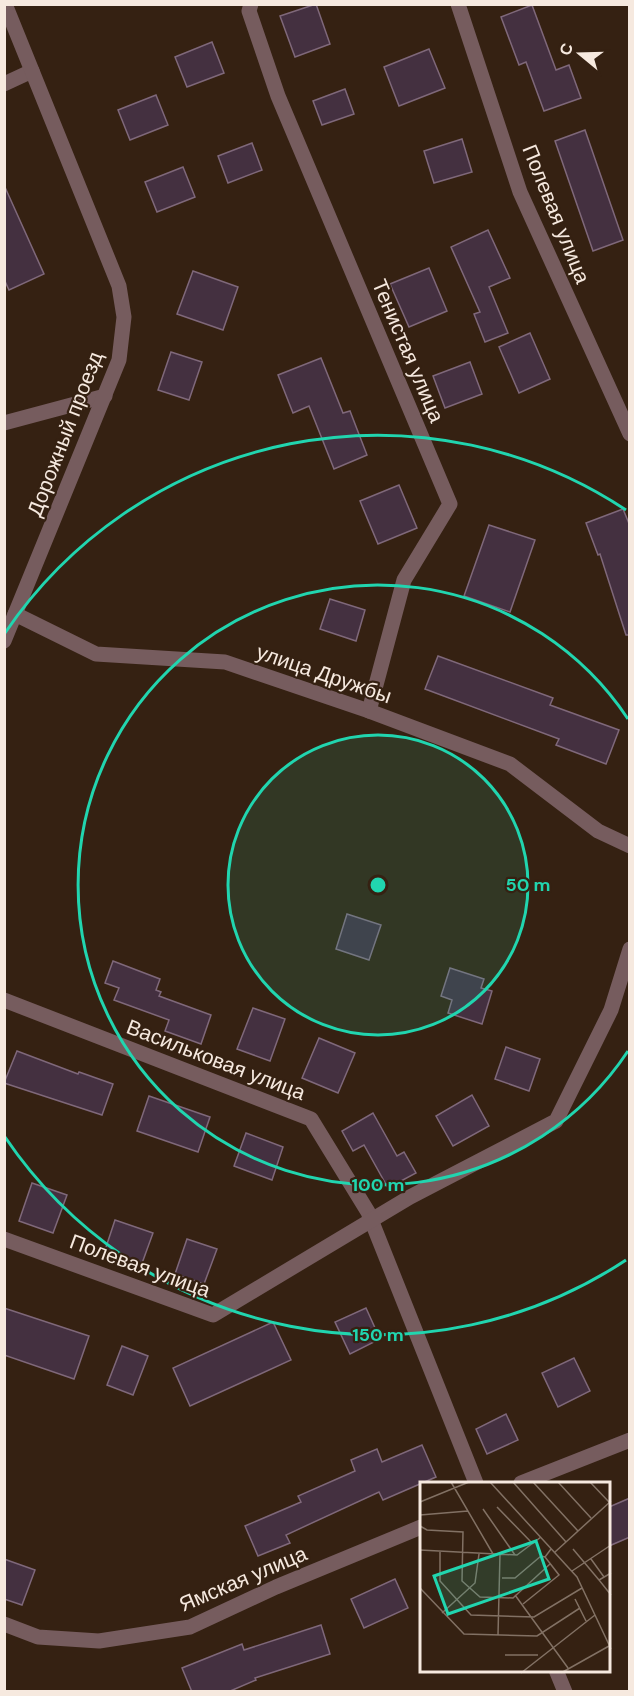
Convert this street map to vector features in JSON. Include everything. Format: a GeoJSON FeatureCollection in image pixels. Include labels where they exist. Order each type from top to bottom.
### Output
{"type":"FeatureCollection","features":[{"type":"Feature","properties":{"kind":"street","name":"Дорожный проезд"},"geometry":{"type":"LineString","coordinates":[[4,641],[119,360],[123,317],[119,285],[5,4]]}},
{"type":"Feature","properties":{"kind":"street","name":"Тенистая улица"},"geometry":{"type":"LineString","coordinates":[[251,4],[249,10],[278,96],[450,504],[404,580],[369,711]]}},
{"type":"Feature","properties":{"kind":"street","name":"Полевая улица"},"geometry":{"type":"LineString","coordinates":[[458,4],[520,192],[630,434]]}},
{"type":"Feature","properties":{"kind":"street"},"geometry":{"type":"LineString","coordinates":[[4,84],[32,71]]}},
{"type":"Feature","properties":{"kind":"street"},"geometry":{"type":"LineString","coordinates":[[4,423],[105,396]]}},
{"type":"Feature","properties":{"kind":"street","name":"улица Дружбы"},"geometry":{"type":"LineString","coordinates":[[15,614],[96,654],[225,662],[369,711],[510,764],[598,831],[630,846]]}},
{"type":"Feature","properties":{"kind":"street","name":"Полевая улица"},"geometry":{"type":"LineString","coordinates":[[4,1239],[217,1313],[370,1217],[555,1121],[611,1010],[630,949]]}},
{"type":"Feature","properties":{"kind":"street","name":"Васильковая улица"},"geometry":{"type":"LineString","coordinates":[[4,1000],[311,1119],[370,1217],[476,1482]]}},
{"type":"Feature","properties":{"kind":"street"},"geometry":{"type":"LineString","coordinates":[[524,1482],[630,1440]]}},
{"type":"Feature","properties":{"kind":"street","name":"Ямская улица"},"geometry":{"type":"LineString","coordinates":[[4,1624],[38,1637],[99,1641],[190,1627],[276,1587],[420,1527]]}},
{"type":"Feature","properties":{"kind":"street"},"geometry":{"type":"LineString","coordinates":[[556,1672],[566,1692]]}},
{"type":"Feature","properties":{"kind":"building"},"geometry":{"type":"Polygon","coordinates":[[[316,4],[330,44],[295,57],[280,16],[316,4]]]}},
{"type":"Feature","properties":{"kind":"building"},"geometry":{"type":"Polygon","coordinates":[[[532,5],[556,70],[569,65],[581,98],[544,111],[526,62],[519,65],[501,17],[532,5]]]}},
{"type":"Feature","properties":{"kind":"building"},"geometry":{"type":"Polygon","coordinates":[[[212,42],[224,73],[187,87],[175,57],[212,42]]]}},
{"type":"Feature","properties":{"kind":"building"},"geometry":{"type":"Polygon","coordinates":[[[429,49],[445,88],[399,106],[384,67],[429,49]]]}},
{"type":"Feature","properties":{"kind":"building"},"geometry":{"type":"Polygon","coordinates":[[[345,89],[354,114],[322,125],[313,101],[345,89]]]}},
{"type":"Feature","properties":{"kind":"building"},"geometry":{"type":"Polygon","coordinates":[[[156,95],[168,125],[130,140],[118,110],[156,95]]]}},
{"type":"Feature","properties":{"kind":"building"},"geometry":{"type":"Polygon","coordinates":[[[585,130],[623,240],[593,251],[555,141],[585,130]]]}},
{"type":"Feature","properties":{"kind":"building"},"geometry":{"type":"Polygon","coordinates":[[[462,139],[472,172],[434,183],[424,151],[462,139]]]}},
{"type":"Feature","properties":{"kind":"building"},"geometry":{"type":"Polygon","coordinates":[[[252,143],[262,170],[228,183],[218,156],[252,143]]]}},
{"type":"Feature","properties":{"kind":"building"},"geometry":{"type":"Polygon","coordinates":[[[183,167],[195,197],[157,212],[145,182],[183,167]]]}},
{"type":"Feature","properties":{"kind":"building"},"geometry":{"type":"Polygon","coordinates":[[[4,185],[44,274],[9,290],[4,279],[4,185]]]}},
{"type":"Feature","properties":{"kind":"building"},"geometry":{"type":"Polygon","coordinates":[[[488,230],[510,278],[489,287],[508,333],[485,342],[474,314],[480,312],[451,247],[488,230]]]}},
{"type":"Feature","properties":{"kind":"building"},"geometry":{"type":"Polygon","coordinates":[[[429,268],[447,311],[409,327],[390,284],[429,268]]]}},
{"type":"Feature","properties":{"kind":"building"},"geometry":{"type":"Polygon","coordinates":[[[193,271],[238,287],[223,330],[177,314],[193,271]]]}},
{"type":"Feature","properties":{"kind":"building"},"geometry":{"type":"Polygon","coordinates":[[[530,333],[550,379],[519,393],[499,347],[530,333]]]}},
{"type":"Feature","properties":{"kind":"building"},"geometry":{"type":"Polygon","coordinates":[[[171,352],[202,362],[189,400],[158,390],[171,352]]]}},
{"type":"Feature","properties":{"kind":"building"},"geometry":{"type":"Polygon","coordinates":[[[321,358],[343,413],[350,411],[367,455],[334,469],[309,406],[293,413],[278,375],[321,358]]]}},
{"type":"Feature","properties":{"kind":"building"},"geometry":{"type":"Polygon","coordinates":[[[470,362],[482,394],[445,408],[433,376],[470,362]]]}},
{"type":"Feature","properties":{"kind":"building"},"geometry":{"type":"Polygon","coordinates":[[[399,485],[417,528],[378,544],[360,501],[399,485]]]}},
{"type":"Feature","properties":{"kind":"building"},"geometry":{"type":"Polygon","coordinates":[[[623,509],[630,526],[630,635],[626,635],[600,554],[598,555],[586,523],[623,509]]]}},
{"type":"Feature","properties":{"kind":"building"},"geometry":{"type":"Polygon","coordinates":[[[489,525],[535,540],[510,612],[464,596],[489,525]]]}},
{"type":"Feature","properties":{"kind":"building"},"geometry":{"type":"Polygon","coordinates":[[[330,599],[365,610],[356,641],[320,629],[330,599]]]}},
{"type":"Feature","properties":{"kind":"building"},"geometry":{"type":"Polygon","coordinates":[[[438,656],[553,698],[550,705],[619,730],[606,764],[556,745],[559,739],[425,689],[438,656]]]}},
{"type":"Feature","properties":{"kind":"building"},"geometry":{"type":"Polygon","coordinates":[[[347,914],[381,925],[369,960],[336,949],[347,914]]]}},
{"type":"Feature","properties":{"kind":"building"},"geometry":{"type":"Polygon","coordinates":[[[113,961],[160,979],[156,990],[161,992],[159,996],[211,1015],[201,1044],[165,1031],[169,1020],[114,1000],[119,988],[105,983],[113,961]]]}},
{"type":"Feature","properties":{"kind":"building"},"geometry":{"type":"Polygon","coordinates":[[[450,968],[484,979],[481,988],[492,991],[482,1024],[448,1013],[452,1000],[441,996],[450,968]]]}},
{"type":"Feature","properties":{"kind":"building"},"geometry":{"type":"Polygon","coordinates":[[[253,1008],[285,1019],[270,1061],[237,1049],[253,1008]]]}},
{"type":"Feature","properties":{"kind":"building"},"geometry":{"type":"Polygon","coordinates":[[[319,1038],[355,1053],[338,1093],[302,1078],[319,1038]]]}},
{"type":"Feature","properties":{"kind":"building"},"geometry":{"type":"Polygon","coordinates":[[[506,1047],[540,1059],[529,1091],[495,1079],[506,1047]]]}},
{"type":"Feature","properties":{"kind":"building"},"geometry":{"type":"Polygon","coordinates":[[[17,1051],[78,1074],[79,1072],[113,1084],[102,1115],[4,1083],[17,1051]]]}},
{"type":"Feature","properties":{"kind":"building"},"geometry":{"type":"Polygon","coordinates":[[[472,1095],[489,1126],[453,1146],[436,1116],[472,1095]]]}},
{"type":"Feature","properties":{"kind":"building"},"geometry":{"type":"Polygon","coordinates":[[[149,1096],[210,1117],[198,1152],[137,1131],[149,1096]]]}},
{"type":"Feature","properties":{"kind":"building"},"geometry":{"type":"Polygon","coordinates":[[[373,1113],[397,1156],[404,1152],[416,1173],[388,1188],[364,1145],[353,1151],[342,1131],[373,1113]]]}},
{"type":"Feature","properties":{"kind":"building"},"geometry":{"type":"Polygon","coordinates":[[[246,1133],[283,1147],[272,1180],[234,1166],[246,1133]]]}},
{"type":"Feature","properties":{"kind":"building"},"geometry":{"type":"Polygon","coordinates":[[[32,1183],[67,1195],[53,1233],[19,1221],[32,1183]]]}},
{"type":"Feature","properties":{"kind":"building"},"geometry":{"type":"Polygon","coordinates":[[[115,1220],[153,1233],[141,1266],[104,1253],[115,1220]]]}},
{"type":"Feature","properties":{"kind":"building"},"geometry":{"type":"Polygon","coordinates":[[[187,1239],[217,1249],[204,1284],[175,1274],[187,1239]]]}},
{"type":"Feature","properties":{"kind":"building"},"geometry":{"type":"Polygon","coordinates":[[[4,1308],[89,1336],[74,1379],[4,1355],[4,1308]]]}},
{"type":"Feature","properties":{"kind":"building"},"geometry":{"type":"Polygon","coordinates":[[[366,1308],[380,1339],[350,1354],[335,1322],[366,1308]]]}},
{"type":"Feature","properties":{"kind":"building"},"geometry":{"type":"Polygon","coordinates":[[[273,1322],[291,1360],[190,1406],[173,1368],[273,1322]]]}},
{"type":"Feature","properties":{"kind":"building"},"geometry":{"type":"Polygon","coordinates":[[[122,1346],[148,1356],[133,1395],[107,1385],[122,1346]]]}},
{"type":"Feature","properties":{"kind":"building"},"geometry":{"type":"Polygon","coordinates":[[[574,1358],[590,1391],[558,1407],[542,1373],[574,1358]]]}},
{"type":"Feature","properties":{"kind":"building"},"geometry":{"type":"Polygon","coordinates":[[[506,1414],[518,1440],[487,1454],[476,1429],[506,1414]]]}},
{"type":"Feature","properties":{"kind":"building"},"geometry":{"type":"Polygon","coordinates":[[[422,1445],[436,1477],[383,1500],[379,1492],[286,1535],[290,1543],[258,1556],[245,1526],[301,1502],[298,1496],[355,1471],[351,1460],[377,1449],[382,1462],[422,1445]]]}},
{"type":"Feature","properties":{"kind":"building"},"geometry":{"type":"Polygon","coordinates":[[[630,1498],[630,1537],[610,1546],[610,1507],[630,1498]]]}},
{"type":"Feature","properties":{"kind":"building"},"geometry":{"type":"Polygon","coordinates":[[[4,1559],[35,1570],[22,1605],[4,1599],[4,1559]]]}},
{"type":"Feature","properties":{"kind":"building"},"geometry":{"type":"Polygon","coordinates":[[[395,1579],[408,1608],[364,1628],[351,1599],[395,1579]]]}},
{"type":"Feature","properties":{"kind":"building"},"geometry":{"type":"Polygon","coordinates":[[[321,1625],[330,1654],[255,1678],[256,1680],[228,1692],[192,1692],[182,1668],[242,1644],[244,1650],[321,1625]]]}}]}
